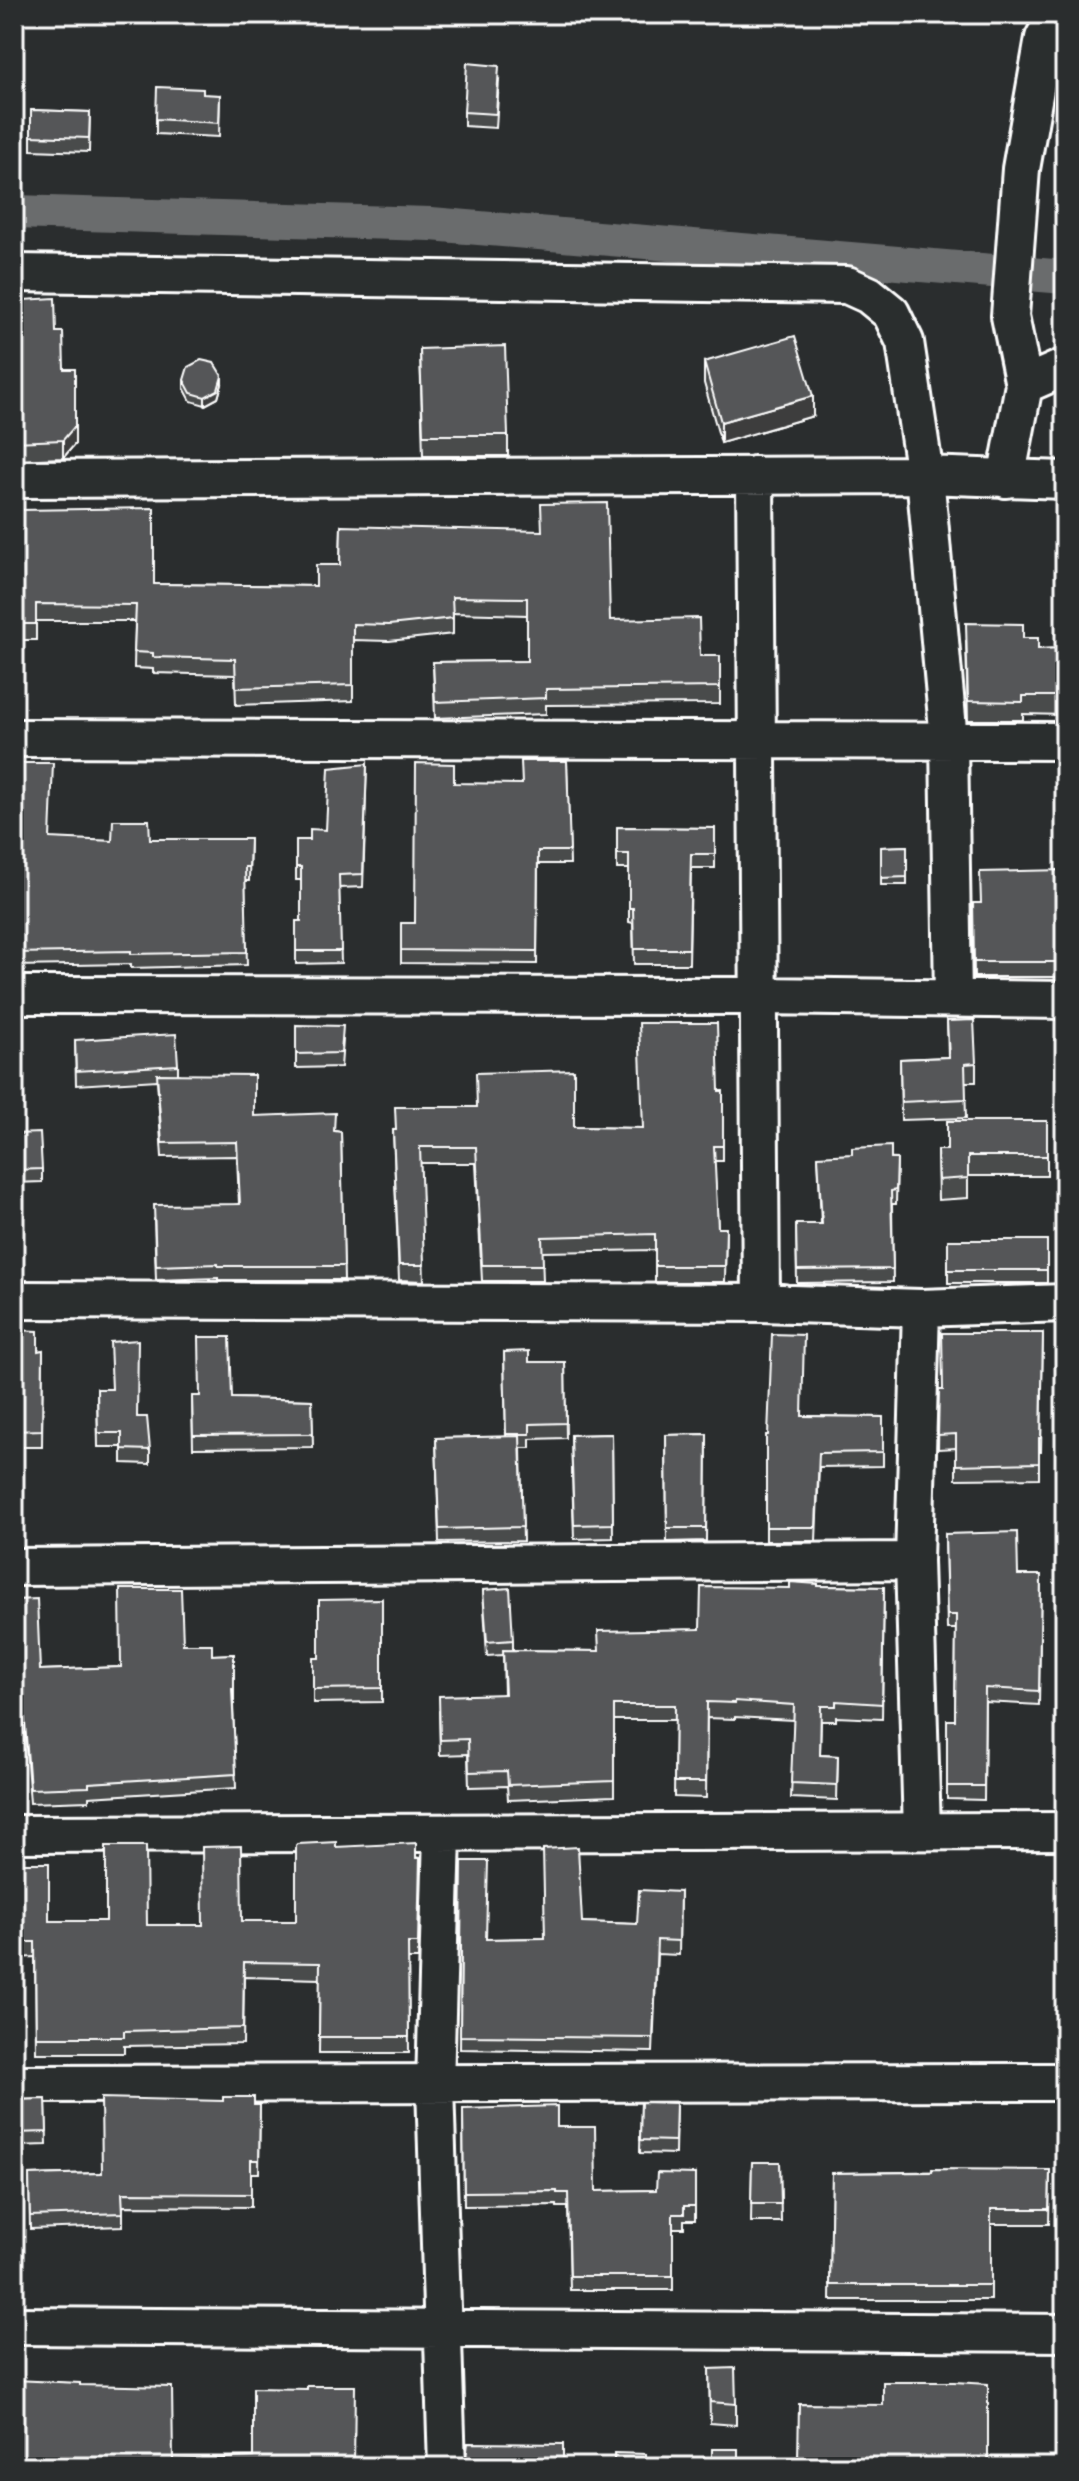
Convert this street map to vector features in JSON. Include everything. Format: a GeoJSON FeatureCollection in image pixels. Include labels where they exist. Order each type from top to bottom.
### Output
{"type":"FeatureCollection","features":[{"type":"Feature","properties":{"kind":"street"},"geometry":{"type":"LineString","coordinates":[[1006,479],[1024,385],[1010,316],[1021,169],[1044,38],[1057,14]]}},
{"type":"Feature","properties":{"kind":"street"},"geometry":{"type":"LineString","coordinates":[[14,273],[847,285],[869,295],[891,313],[905,342],[925,475],[949,740],[953,998]]}},
{"type":"Feature","properties":{"kind":"street"},"geometry":{"type":"LineString","coordinates":[[1024,385],[1065,367]]}},
{"type":"Feature","properties":{"kind":"street"},"geometry":{"type":"LineString","coordinates":[[755,475],[761,1303]]}},
{"type":"Feature","properties":{"kind":"street"},"geometry":{"type":"LineString","coordinates":[[14,479],[925,475],[1065,480]]}},
{"type":"Feature","properties":{"kind":"street"},"geometry":{"type":"LineString","coordinates":[[14,738],[1065,741]]}},
{"type":"Feature","properties":{"kind":"street"},"geometry":{"type":"LineString","coordinates":[[14,995],[760,996],[1065,1000]]}},
{"type":"Feature","properties":{"kind":"street"},"geometry":{"type":"LineString","coordinates":[[14,1300],[1065,1303]]}},
{"type":"Feature","properties":{"kind":"street"},"geometry":{"type":"LineString","coordinates":[[761,1303],[921,1308],[1065,1303]]}},
{"type":"Feature","properties":{"kind":"street"},"geometry":{"type":"LineString","coordinates":[[921,1308],[914,1561],[922,1831]]}},
{"type":"Feature","properties":{"kind":"street"},"geometry":{"type":"LineString","coordinates":[[14,1567],[914,1561]]}},
{"type":"Feature","properties":{"kind":"street"},"geometry":{"type":"LineString","coordinates":[[14,1834],[1065,1831]]}},
{"type":"Feature","properties":{"kind":"street"},"geometry":{"type":"LineString","coordinates":[[442,1834],[435,2085],[447,2467]]}},
{"type":"Feature","properties":{"kind":"street"},"geometry":{"type":"LineString","coordinates":[[14,2084],[1065,2082]]}},
{"type":"Feature","properties":{"kind":"street"},"geometry":{"type":"LineString","coordinates":[[14,2326],[1065,2333]]}},
{"type":"Feature","properties":{"kind":"building"},"geometry":{"type":"Polygon","coordinates":[[[467,63],[499,66],[496,114],[464,112],[467,63]]]}},
{"type":"Feature","properties":{"kind":"building"},"geometry":{"type":"Polygon","coordinates":[[[157,87],[203,89],[203,94],[220,95],[219,123],[156,119],[157,87]]]}},
{"type":"Feature","properties":{"kind":"building"},"geometry":{"type":"Polygon","coordinates":[[[31,110],[90,112],[89,138],[31,136],[31,110]]]}},
{"type":"Feature","properties":{"kind":"building"},"geometry":{"type":"Polygon","coordinates":[[[14,289],[22,289],[23,300],[55,298],[56,332],[63,332],[64,369],[75,369],[75,426],[63,440],[14,442],[14,289]]]}},
{"type":"Feature","properties":{"kind":"building"},"geometry":{"type":"Polygon","coordinates":[[[795,336],[813,396],[721,422],[704,362],[795,336]]]}},
{"type":"Feature","properties":{"kind":"building"},"geometry":{"type":"Polygon","coordinates":[[[505,346],[508,435],[423,435],[420,349],[505,346]]]}},
{"type":"Feature","properties":{"kind":"building"},"geometry":{"type":"Polygon","coordinates":[[[201,360],[214,363],[222,376],[218,390],[205,397],[191,393],[184,380],[188,367],[201,360]]]}},
{"type":"Feature","properties":{"kind":"building"},"geometry":{"type":"Polygon","coordinates":[[[607,503],[610,620],[699,618],[700,656],[720,656],[720,687],[546,689],[546,698],[435,702],[433,662],[527,661],[527,598],[452,597],[453,618],[389,625],[353,624],[353,685],[236,688],[235,659],[153,657],[153,653],[134,652],[136,605],[36,604],[36,624],[14,624],[19,510],[154,508],[154,584],[316,586],[316,565],[340,565],[341,526],[542,531],[541,504],[607,503]]]}},
{"type":"Feature","properties":{"kind":"building"},"geometry":{"type":"Polygon","coordinates":[[[966,623],[1023,624],[1023,638],[1038,638],[1038,649],[1065,648],[1065,696],[1023,696],[1023,702],[968,701],[966,623]]]}},
{"type":"Feature","properties":{"kind":"building"},"geometry":{"type":"Polygon","coordinates":[[[521,761],[567,761],[570,851],[538,851],[537,951],[401,950],[401,923],[415,923],[416,763],[454,764],[454,783],[522,784],[521,761]]]}},
{"type":"Feature","properties":{"kind":"building"},"geometry":{"type":"Polygon","coordinates":[[[14,763],[53,763],[50,838],[112,841],[113,820],[149,820],[150,839],[250,839],[249,867],[245,867],[247,952],[14,953],[14,763]]]}},
{"type":"Feature","properties":{"kind":"building"},"geometry":{"type":"Polygon","coordinates":[[[367,764],[363,874],[339,875],[341,951],[296,951],[296,921],[301,921],[301,867],[296,867],[296,840],[310,840],[310,829],[326,830],[329,768],[367,764]]]}},
{"type":"Feature","properties":{"kind":"building"},"geometry":{"type":"Polygon","coordinates":[[[617,827],[715,828],[715,854],[691,854],[689,949],[634,949],[633,908],[629,908],[629,854],[617,854],[617,827]]]}},
{"type":"Feature","properties":{"kind":"building"},"geometry":{"type":"Polygon","coordinates":[[[907,846],[907,877],[881,878],[881,847],[907,846]]]}},
{"type":"Feature","properties":{"kind":"building"},"geometry":{"type":"Polygon","coordinates":[[[1065,870],[1065,962],[974,962],[973,903],[981,903],[980,872],[1065,870]]]}},
{"type":"Feature","properties":{"kind":"building"},"geometry":{"type":"Polygon","coordinates":[[[974,1020],[976,1063],[965,1064],[966,1099],[901,1102],[900,1059],[949,1057],[947,1021],[974,1020]]]}},
{"type":"Feature","properties":{"kind":"building"},"geometry":{"type":"Polygon","coordinates":[[[639,1023],[717,1023],[719,1091],[723,1091],[723,1146],[714,1146],[718,1228],[726,1228],[725,1266],[655,1266],[655,1234],[542,1237],[543,1265],[482,1265],[476,1147],[420,1147],[424,1265],[399,1265],[393,1130],[396,1130],[395,1107],[477,1107],[476,1073],[574,1070],[574,1127],[643,1128],[639,1023]]]}},
{"type":"Feature","properties":{"kind":"building"},"geometry":{"type":"Polygon","coordinates":[[[296,1025],[343,1026],[341,1053],[296,1054],[296,1025]]]}},
{"type":"Feature","properties":{"kind":"building"},"geometry":{"type":"Polygon","coordinates":[[[176,1034],[178,1065],[76,1071],[75,1040],[176,1034]]]}},
{"type":"Feature","properties":{"kind":"building"},"geometry":{"type":"Polygon","coordinates":[[[157,1074],[254,1075],[254,1116],[335,1113],[334,1131],[341,1132],[344,1266],[156,1266],[154,1205],[240,1204],[237,1142],[162,1143],[157,1074]]]}},
{"type":"Feature","properties":{"kind":"building"},"geometry":{"type":"Polygon","coordinates":[[[947,1121],[1047,1121],[1047,1156],[968,1156],[968,1178],[938,1180],[937,1150],[947,1150],[947,1121]]]}},
{"type":"Feature","properties":{"kind":"building"},"geometry":{"type":"Polygon","coordinates":[[[40,1133],[42,1169],[14,1170],[14,1134],[40,1133]]]}},
{"type":"Feature","properties":{"kind":"building"},"geometry":{"type":"Polygon","coordinates":[[[891,1146],[891,1159],[897,1159],[896,1190],[891,1191],[893,1269],[797,1270],[796,1224],[822,1224],[818,1156],[852,1154],[852,1148],[891,1146]]]}},
{"type":"Feature","properties":{"kind":"building"},"geometry":{"type":"Polygon","coordinates":[[[948,1240],[1047,1240],[1047,1270],[948,1270],[948,1240]]]}},
{"type":"Feature","properties":{"kind":"building"},"geometry":{"type":"Polygon","coordinates":[[[14,1330],[38,1331],[38,1351],[43,1350],[42,1430],[14,1431],[14,1330]]]}},
{"type":"Feature","properties":{"kind":"building"},"geometry":{"type":"Polygon","coordinates":[[[942,1333],[1043,1333],[1039,1463],[956,1465],[956,1434],[938,1435],[939,1390],[943,1390],[942,1333]]]}},
{"type":"Feature","properties":{"kind":"building"},"geometry":{"type":"Polygon","coordinates":[[[772,1334],[804,1335],[802,1416],[883,1417],[883,1452],[819,1453],[816,1527],[766,1527],[766,1435],[772,1334]]]}},
{"type":"Feature","properties":{"kind":"building"},"geometry":{"type":"Polygon","coordinates":[[[199,1337],[230,1337],[232,1398],[312,1400],[313,1434],[193,1435],[192,1396],[200,1396],[199,1337]]]}},
{"type":"Feature","properties":{"kind":"building"},"geometry":{"type":"Polygon","coordinates":[[[138,1340],[137,1417],[147,1417],[150,1450],[122,1449],[122,1433],[98,1433],[97,1389],[112,1389],[110,1342],[138,1340]]]}},
{"type":"Feature","properties":{"kind":"building"},"geometry":{"type":"Polygon","coordinates":[[[529,1351],[529,1362],[565,1362],[566,1423],[530,1424],[530,1434],[506,1434],[504,1352],[529,1351]]]}},
{"type":"Feature","properties":{"kind":"building"},"geometry":{"type":"Polygon","coordinates":[[[612,1434],[613,1524],[574,1525],[571,1435],[612,1434]]]}},
{"type":"Feature","properties":{"kind":"building"},"geometry":{"type":"Polygon","coordinates":[[[707,1434],[706,1528],[667,1528],[666,1435],[707,1434]]]}},
{"type":"Feature","properties":{"kind":"building"},"geometry":{"type":"Polygon","coordinates":[[[520,1436],[523,1527],[439,1529],[436,1438],[520,1436]]]}},
{"type":"Feature","properties":{"kind":"building"},"geometry":{"type":"Polygon","coordinates":[[[1017,1532],[1018,1575],[1041,1575],[1039,1691],[985,1688],[984,1786],[947,1786],[947,1720],[955,1720],[956,1615],[947,1615],[945,1534],[1017,1532]]]}},
{"type":"Feature","properties":{"kind":"building"},"geometry":{"type":"Polygon","coordinates":[[[790,1582],[818,1586],[884,1587],[882,1704],[836,1701],[836,1706],[821,1706],[820,1755],[838,1756],[837,1785],[791,1783],[794,1705],[707,1702],[706,1782],[674,1782],[675,1705],[614,1705],[614,1781],[508,1785],[507,1771],[469,1772],[468,1739],[440,1740],[439,1696],[505,1694],[503,1650],[599,1651],[598,1631],[700,1629],[701,1587],[790,1588],[790,1582]]]}},
{"type":"Feature","properties":{"kind":"building"},"geometry":{"type":"Polygon","coordinates":[[[510,1588],[513,1640],[487,1642],[483,1590],[510,1588]]]}},
{"type":"Feature","properties":{"kind":"building"},"geometry":{"type":"Polygon","coordinates":[[[120,1589],[181,1589],[183,1644],[212,1644],[212,1655],[234,1654],[232,1689],[236,1774],[30,1789],[22,1683],[14,1684],[14,1600],[37,1599],[40,1670],[121,1667],[120,1589]]]}},
{"type":"Feature","properties":{"kind":"building"},"geometry":{"type":"Polygon","coordinates":[[[382,1599],[382,1688],[313,1689],[313,1658],[319,1658],[319,1600],[382,1599]]]}},
{"type":"Feature","properties":{"kind":"building"},"geometry":{"type":"Polygon","coordinates":[[[336,1842],[336,1847],[416,1843],[416,1858],[420,1858],[418,1943],[408,1943],[409,2037],[319,2037],[320,1963],[244,1962],[243,2028],[124,2031],[124,2037],[36,2037],[35,1942],[14,1942],[14,1863],[49,1863],[49,1921],[106,1921],[106,1846],[146,1846],[147,1925],[203,1925],[202,1847],[241,1846],[242,1921],[296,1921],[296,1845],[336,1842]]]}},
{"type":"Feature","properties":{"kind":"building"},"geometry":{"type":"Polygon","coordinates":[[[578,1847],[582,1922],[637,1924],[639,1890],[680,1892],[679,1941],[657,1940],[653,2038],[460,2036],[462,1861],[488,1861],[486,1939],[545,1938],[543,1849],[578,1847]]]}},
{"type":"Feature","properties":{"kind":"building"},"geometry":{"type":"Polygon","coordinates":[[[223,2097],[254,2097],[254,2105],[260,2105],[259,2160],[251,2160],[251,2194],[122,2193],[123,2213],[30,2216],[29,2175],[102,2173],[101,2098],[223,2101],[223,2097]]]}},
{"type":"Feature","properties":{"kind":"building"},"geometry":{"type":"Polygon","coordinates":[[[46,2099],[47,2132],[14,2133],[14,2100],[46,2099]]]}},
{"type":"Feature","properties":{"kind":"building"},"geometry":{"type":"Polygon","coordinates":[[[641,2102],[676,2103],[675,2141],[640,2140],[641,2102]]]}},
{"type":"Feature","properties":{"kind":"building"},"geometry":{"type":"Polygon","coordinates":[[[557,2106],[557,2127],[595,2127],[596,2191],[656,2190],[657,2173],[695,2174],[695,2206],[684,2206],[684,2214],[673,2214],[673,2276],[570,2276],[568,2193],[464,2192],[463,2109],[557,2106]]]}},
{"type":"Feature","properties":{"kind":"building"},"geometry":{"type":"Polygon","coordinates":[[[752,2162],[780,2162],[781,2204],[751,2204],[752,2162]]]}},
{"type":"Feature","properties":{"kind":"building"},"geometry":{"type":"Polygon","coordinates":[[[932,2169],[1050,2170],[1049,2209],[991,2209],[991,2285],[830,2285],[832,2173],[932,2172],[932,2169]]]}},
{"type":"Feature","properties":{"kind":"building"},"geometry":{"type":"Polygon","coordinates":[[[735,2368],[736,2404],[710,2402],[709,2369],[735,2368]]]}},
{"type":"Feature","properties":{"kind":"building"},"geometry":{"type":"Polygon","coordinates":[[[14,2380],[172,2387],[173,2460],[253,2457],[253,2388],[355,2386],[354,2467],[14,2467],[14,2380]]]}},
{"type":"Feature","properties":{"kind":"building"},"geometry":{"type":"Polygon","coordinates":[[[883,2382],[988,2384],[988,2467],[712,2467],[712,2449],[738,2449],[738,2460],[798,2459],[799,2404],[883,2405],[883,2382]]]}},
{"type":"Feature","properties":{"kind":"building"},"geometry":{"type":"Polygon","coordinates":[[[468,2443],[563,2444],[563,2467],[461,2467],[466,2459],[468,2443]]]}},
{"type":"Feature","properties":{"kind":"building"},"geometry":{"type":"Polygon","coordinates":[[[614,2453],[646,2454],[646,2467],[614,2467],[614,2453]]]}},
{"type":"Feature","properties":{"kind":"waterway"},"geometry":{"type":"LineString","coordinates":[[14,212],[431,224],[1065,277]]}}]}
